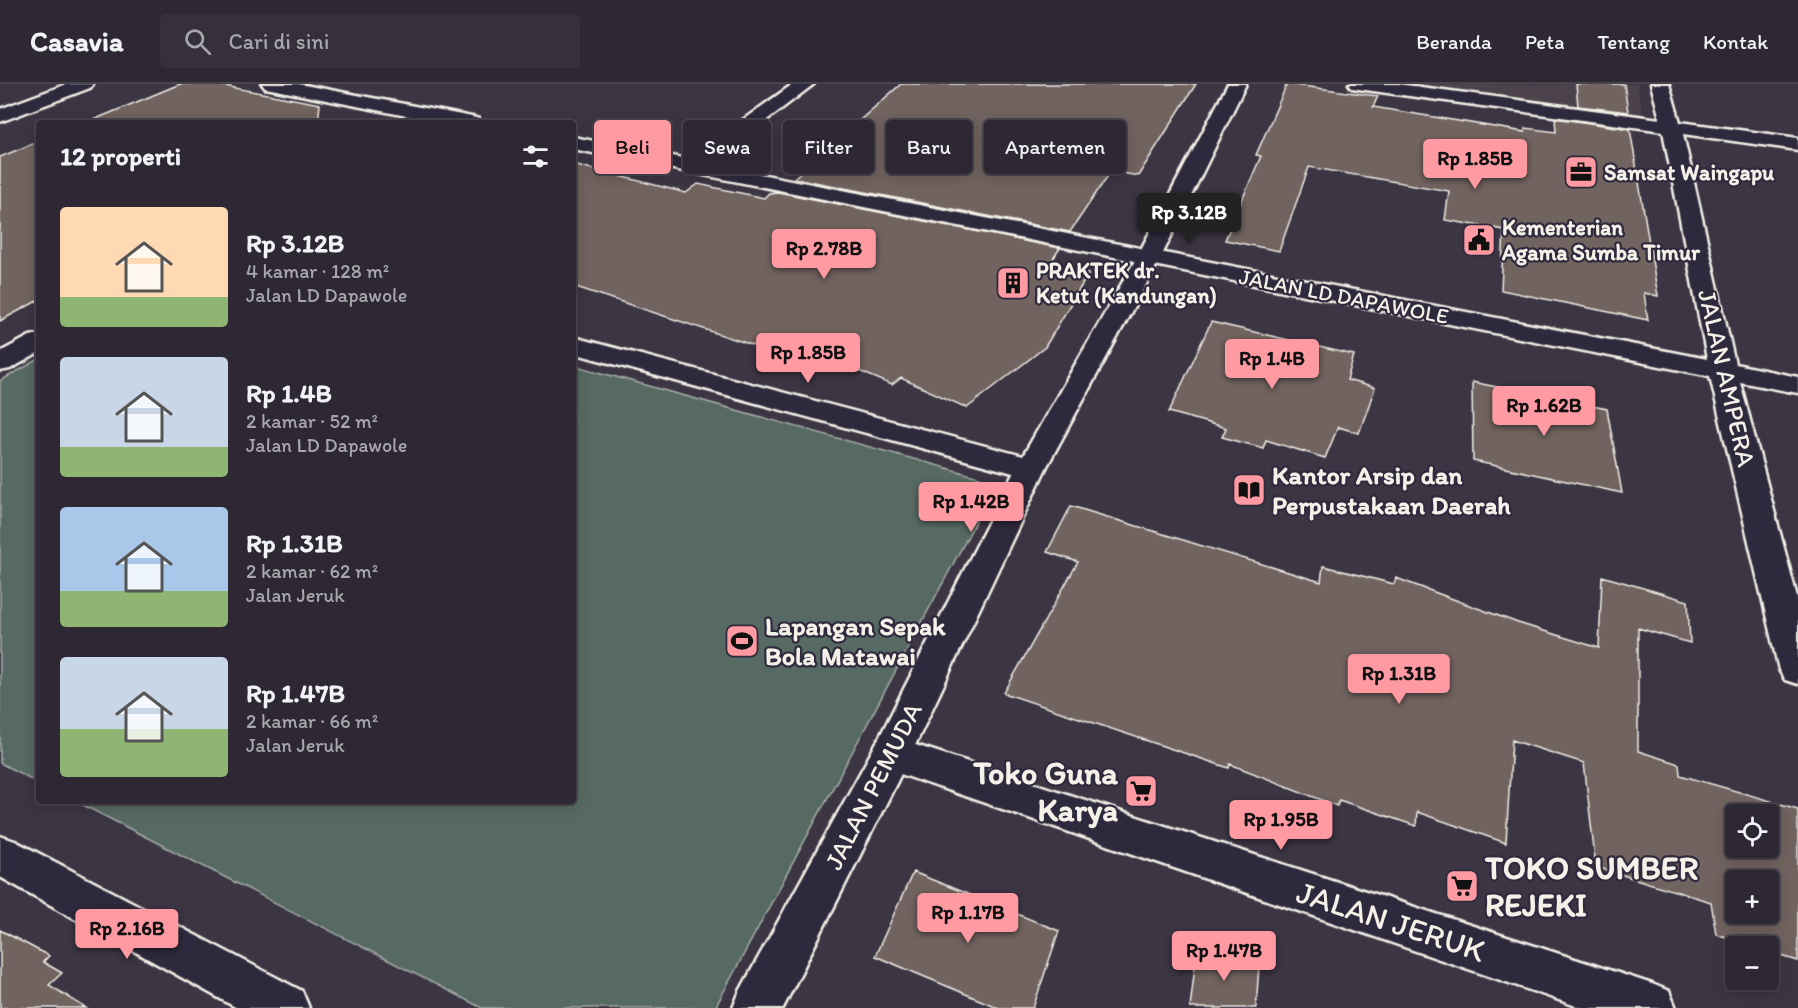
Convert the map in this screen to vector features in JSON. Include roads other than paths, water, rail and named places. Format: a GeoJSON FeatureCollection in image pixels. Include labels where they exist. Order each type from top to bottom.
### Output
{"type":"FeatureCollection","features":[{"type":"Feature","properties":{"kind":"street"},"geometry":{"type":"LineString","coordinates":[[0,116],[84,84]]}},
{"type":"Feature","properties":{"kind":"street"},"geometry":{"type":"LineString","coordinates":[[271,84],[440,120]]}},
{"type":"Feature","properties":{"kind":"street"},"geometry":{"type":"LineString","coordinates":[[755,120],[805,84]]}},
{"type":"Feature","properties":{"kind":"street","name":"JALAN PEMUDA"},"geometry":{"type":"LineString","coordinates":[[757,1008],[891,754],[1031,468],[1149,257],[1234,84]]}},
{"type":"Feature","properties":{"kind":"street"},"geometry":{"type":"LineString","coordinates":[[1358,84],[1798,144]]}},
{"type":"Feature","properties":{"kind":"street","name":"JALAN AMPERA"},"geometry":{"type":"LineString","coordinates":[[1660,84],[1671,125],[1723,371],[1798,670]]}},
{"type":"Feature","properties":{"kind":"street","name":"JALAN LD DAPAWOLE"},"geometry":{"type":"LineString","coordinates":[[576,144],[683,164]]}},
{"type":"Feature","properties":{"kind":"street","name":"JALAN LD DAPAWOLE"},"geometry":{"type":"LineString","coordinates":[[732,174],[1798,385]]}},
{"type":"Feature","properties":{"kind":"street"},"geometry":{"type":"LineString","coordinates":[[0,363],[36,344]]}},
{"type":"Feature","properties":{"kind":"street"},"geometry":{"type":"LineString","coordinates":[[576,346],[1031,468]]}},
{"type":"Feature","properties":{"kind":"street","name":"JALAN JERUK"},"geometry":{"type":"LineString","coordinates":[[891,754],[1652,1008]]}},
{"type":"Feature","properties":{"kind":"street"},"geometry":{"type":"LineString","coordinates":[[0,855],[285,1008]]}},
{"type":"Feature","properties":{"kind":"place","name":"Samsat Waingapu"},"geometry":{"type":"Point","coordinates":[1581,172]}},
{"type":"Feature","properties":{"kind":"place","name":"Kementerian Agama Sumba Timur"},"geometry":{"type":"Point","coordinates":[1479,240]}},
{"type":"Feature","properties":{"kind":"place","name":"PRAKTEK dr. Ketut (Kandungan)"},"geometry":{"type":"Point","coordinates":[1013,283]}},
{"type":"Feature","properties":{"kind":"place","name":"Kantor Arsip dan Perpustakaan Daerah"},"geometry":{"type":"Point","coordinates":[1249,490]}},
{"type":"Feature","properties":{"kind":"place","name":"Lapangan Sepak Bola Matawai"},"geometry":{"type":"Point","coordinates":[742,641]}},
{"type":"Feature","properties":{"kind":"place","name":"Toko Guna Karya"},"geometry":{"type":"Point","coordinates":[1141,791]}},
{"type":"Feature","properties":{"kind":"place","name":"TOKO SUMBER REJEKI"},"geometry":{"type":"Point","coordinates":[1462,886]}}]}
